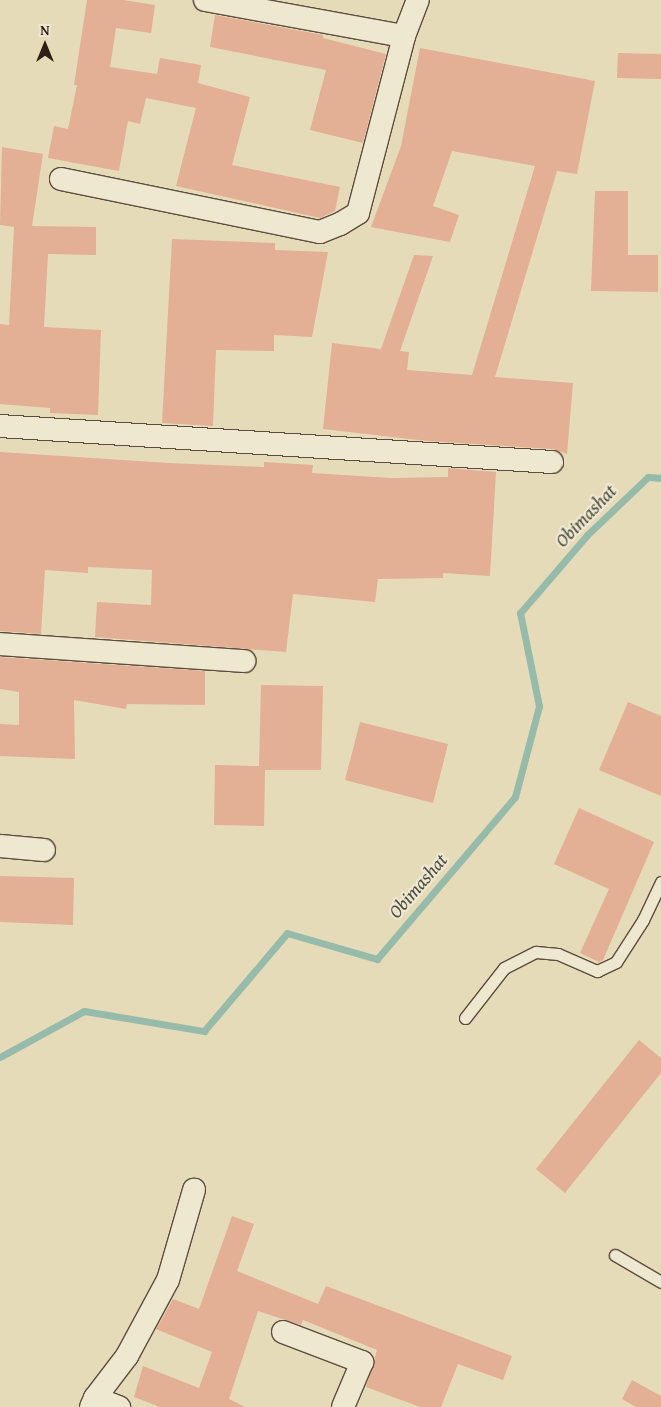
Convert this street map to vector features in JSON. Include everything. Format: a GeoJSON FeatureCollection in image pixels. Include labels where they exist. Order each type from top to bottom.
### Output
{"type":"FeatureCollection","features":[{"type":"Feature","properties":{"kind":"street"},"geometry":{"type":"LineString","coordinates":[[206,0],[404,36]]}},
{"type":"Feature","properties":{"kind":"street"},"geometry":{"type":"LineString","coordinates":[[60,179],[320,232],[340,224],[358,213],[404,36],[418,0]]}},
{"type":"Feature","properties":{"kind":"street"},"geometry":{"type":"LineString","coordinates":[[0,426],[552,462]]}},
{"type":"Feature","properties":{"kind":"street"},"geometry":{"type":"LineString","coordinates":[[0,644],[244,662]]}},
{"type":"Feature","properties":{"kind":"street"},"geometry":{"type":"LineString","coordinates":[[0,846],[44,850]]}},
{"type":"Feature","properties":{"kind":"street"},"geometry":{"type":"LineString","coordinates":[[120,1407],[93,1402],[127,1356],[168,1280],[194,1190]]}},
{"type":"Feature","properties":{"kind":"street"},"geometry":{"type":"LineString","coordinates":[[283,1332],[362,1362],[343,1407]]}},
{"type":"Feature","properties":{"kind":"lane"},"geometry":{"type":"LineString","coordinates":[[465,1018],[504,968],[536,952],[558,954],[597,972],[616,962],[643,920],[661,882]]}},
{"type":"Feature","properties":{"kind":"lane"},"geometry":{"type":"LineString","coordinates":[[615,1255],[661,1282]]}},
{"type":"Feature","properties":{"kind":"building"},"geometry":{"type":"Polygon","coordinates":[[[87,0],[123,0],[155,5],[151,33],[116,28],[110,67],[157,74],[160,58],[201,65],[198,83],[250,97],[232,165],[340,187],[335,211],[320,218],[176,186],[196,108],[146,98],[140,124],[128,121],[119,171],[48,158],[54,126],[68,129],[77,85],[74,85],[87,0]]]}},
{"type":"Feature","properties":{"kind":"building"},"geometry":{"type":"Polygon","coordinates":[[[215,15],[323,35],[323,38],[386,54],[363,143],[310,130],[326,70],[210,47],[215,15]]]}},
{"type":"Feature","properties":{"kind":"building"},"geometry":{"type":"Polygon","coordinates":[[[420,48],[595,81],[577,174],[557,171],[495,377],[573,383],[567,454],[553,449],[427,441],[323,429],[332,343],[381,349],[414,255],[433,256],[400,351],[409,352],[407,370],[472,375],[535,166],[452,151],[433,206],[459,215],[450,242],[371,227],[401,146],[420,48]]]}},
{"type":"Feature","properties":{"kind":"building"},"geometry":{"type":"Polygon","coordinates":[[[618,53],[661,54],[661,79],[617,78],[618,53]]]}},
{"type":"Feature","properties":{"kind":"building"},"geometry":{"type":"Polygon","coordinates":[[[2,147],[43,154],[32,226],[96,227],[96,255],[48,254],[44,327],[101,330],[98,415],[50,413],[50,408],[0,404],[0,324],[9,325],[14,227],[0,225],[2,147]]]}},
{"type":"Feature","properties":{"kind":"building"},"geometry":{"type":"Polygon","coordinates":[[[595,191],[628,191],[628,255],[658,255],[658,292],[591,291],[595,191]]]}},
{"type":"Feature","properties":{"kind":"building"},"geometry":{"type":"Polygon","coordinates":[[[172,239],[275,243],[275,250],[328,252],[312,337],[274,335],[274,351],[216,350],[213,426],[162,423],[172,239]]]}},
{"type":"Feature","properties":{"kind":"building"},"geometry":{"type":"Polygon","coordinates":[[[0,452],[264,467],[264,462],[313,465],[312,473],[391,478],[448,477],[448,468],[496,472],[490,576],[443,573],[443,578],[378,579],[375,602],[293,594],[286,652],[95,637],[97,602],[151,605],[152,570],[88,567],[88,573],[45,570],[41,634],[0,631],[0,452]]]}},
{"type":"Feature","properties":{"kind":"building"},"geometry":{"type":"Polygon","coordinates":[[[0,657],[205,671],[205,705],[127,704],[126,709],[74,700],[75,759],[0,756],[0,724],[19,725],[19,692],[0,689],[0,657]]]}},
{"type":"Feature","properties":{"kind":"building"},"geometry":{"type":"Polygon","coordinates":[[[261,685],[323,686],[321,770],[265,770],[264,826],[214,825],[215,765],[259,766],[261,685]]]}},
{"type":"Feature","properties":{"kind":"building"},"geometry":{"type":"Polygon","coordinates":[[[628,702],[661,716],[661,796],[599,770],[628,702]]]}},
{"type":"Feature","properties":{"kind":"building"},"geometry":{"type":"Polygon","coordinates":[[[360,722],[448,744],[433,803],[345,780],[360,722]]]}},
{"type":"Feature","properties":{"kind":"building"},"geometry":{"type":"Polygon","coordinates":[[[579,808],[654,842],[603,960],[599,962],[580,953],[609,889],[554,864],[579,808]]]}},
{"type":"Feature","properties":{"kind":"building"},"geometry":{"type":"Polygon","coordinates":[[[0,876],[74,878],[73,925],[0,922],[0,876]]]}},
{"type":"Feature","properties":{"kind":"building"},"geometry":{"type":"Polygon","coordinates":[[[639,1040],[661,1058],[661,1073],[565,1193],[536,1169],[639,1040]]]}},
{"type":"Feature","properties":{"kind":"building"},"geometry":{"type":"Polygon","coordinates":[[[232,1216],[254,1224],[237,1271],[318,1304],[326,1286],[512,1356],[503,1380],[458,1364],[441,1407],[420,1407],[366,1387],[377,1350],[303,1320],[301,1325],[258,1311],[229,1399],[245,1407],[160,1407],[134,1397],[143,1366],[199,1388],[212,1352],[156,1329],[173,1299],[199,1309],[232,1216]]]}},
{"type":"Feature","properties":{"kind":"building"},"geometry":{"type":"Polygon","coordinates":[[[632,1380],[661,1396],[661,1407],[636,1407],[622,1399],[632,1380]]]}},
{"type":"Feature","properties":{"kind":"waterway","name":"Obimashat"},"geometry":{"type":"LineString","coordinates":[[0,1057],[84,1011],[204,1031],[287,933],[377,959],[515,797],[539,706],[520,613],[587,535],[648,477],[661,478]]}}]}
